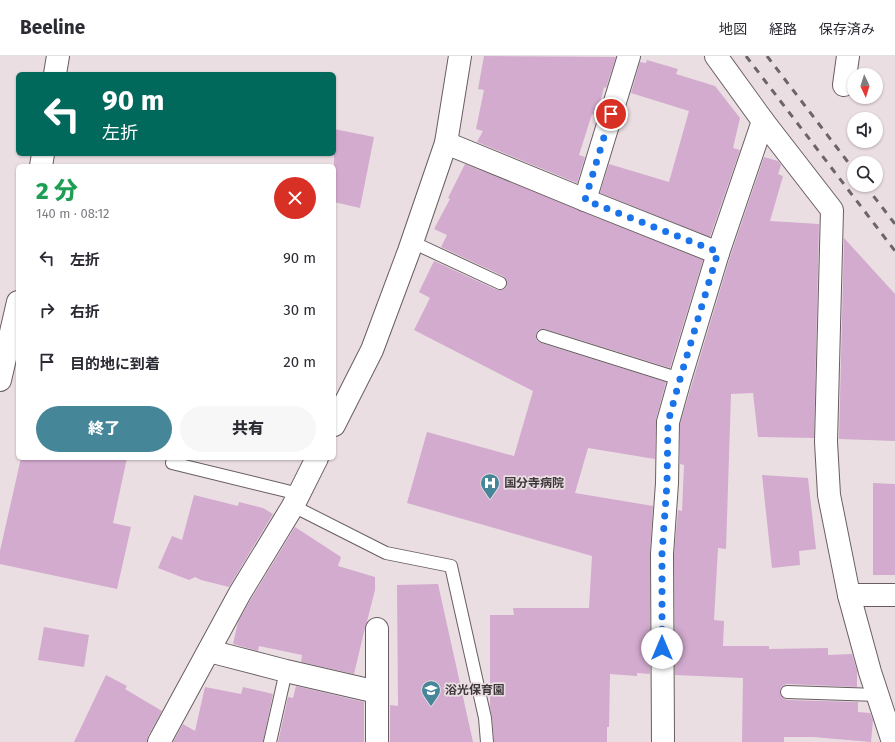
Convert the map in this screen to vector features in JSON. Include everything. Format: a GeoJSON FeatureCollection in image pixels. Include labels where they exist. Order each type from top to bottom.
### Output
{"type":"FeatureCollection","features":[{"type":"Feature","properties":{"kind":"street"},"geometry":{"type":"LineString","coordinates":[[55,72],[58,56]]}},
{"type":"Feature","properties":{"kind":"street"},"geometry":{"type":"LineString","coordinates":[[336,421],[372,350],[412,242],[446,142],[460,56]]}},
{"type":"Feature","properties":{"kind":"street"},"geometry":{"type":"LineString","coordinates":[[585,200],[629,56]]}},
{"type":"Feature","properties":{"kind":"street"},"geometry":{"type":"LineString","coordinates":[[716,56],[763,121],[832,210],[826,442],[828,495],[849,595],[870,672],[893,742]]}},
{"type":"Feature","properties":{"kind":"street"},"geometry":{"type":"LineString","coordinates":[[844,85],[848,56]]}},
{"type":"Feature","properties":{"kind":"street"},"geometry":{"type":"LineString","coordinates":[[663,742],[662,554],[667,483],[668,422],[718,252],[763,121]]}},
{"type":"Feature","properties":{"kind":"street"},"geometry":{"type":"LineString","coordinates":[[446,142],[585,200],[718,252]]}},
{"type":"Feature","properties":{"kind":"street"},"geometry":{"type":"LineString","coordinates":[[0,380],[16,311]]}},
{"type":"Feature","properties":{"kind":"street"},"geometry":{"type":"LineString","coordinates":[[159,742],[240,593],[296,500],[316,460]]}},
{"type":"Feature","properties":{"kind":"street"},"geometry":{"type":"LineString","coordinates":[[849,595],[895,595]]}},
{"type":"Feature","properties":{"kind":"street"},"geometry":{"type":"LineString","coordinates":[[377,629],[377,742]]}},
{"type":"Feature","properties":{"kind":"street"},"geometry":{"type":"LineString","coordinates":[[209,650],[286,671],[377,692]]}},
{"type":"Feature","properties":{"kind":"lane"},"geometry":{"type":"LineString","coordinates":[[412,242],[500,283]]}},
{"type":"Feature","properties":{"kind":"lane"},"geometry":{"type":"LineString","coordinates":[[543,336],[680,379]]}},
{"type":"Feature","properties":{"kind":"lane"},"geometry":{"type":"LineString","coordinates":[[172,463],[296,500],[386,553],[451,566],[485,718],[487,742]]}},
{"type":"Feature","properties":{"kind":"lane"},"geometry":{"type":"LineString","coordinates":[[270,742],[286,671]]}},
{"type":"Feature","properties":{"kind":"lane"},"geometry":{"type":"LineString","coordinates":[[787,692],[878,695]]}},
{"type":"Feature","properties":{"kind":"building"},"geometry":{"type":"Polygon","coordinates":[[[484,56],[616,57],[606,88],[604,87],[597,116],[592,114],[579,155],[585,157],[577,183],[477,142],[483,131],[476,129],[484,90],[478,89],[484,56]]]}},
{"type":"Feature","properties":{"kind":"building"},"geometry":{"type":"Polygon","coordinates":[[[647,60],[678,69],[676,74],[715,86],[740,118],[733,148],[740,150],[710,237],[600,193],[609,164],[669,182],[689,111],[631,93],[640,62],[646,63],[647,60]]]}},
{"type":"Feature","properties":{"kind":"building"},"geometry":{"type":"Polygon","coordinates":[[[336,129],[374,137],[360,208],[336,202],[336,164],[334,164],[334,156],[336,156],[336,129]]]}},
{"type":"Feature","properties":{"kind":"building"},"geometry":{"type":"Polygon","coordinates":[[[764,157],[778,161],[781,165],[778,174],[783,176],[770,221],[819,224],[814,438],[758,437],[753,393],[731,394],[726,549],[718,548],[714,620],[724,621],[723,646],[769,646],[769,649],[828,648],[828,655],[852,654],[857,671],[857,687],[787,684],[781,688],[780,692],[781,696],[787,700],[858,702],[858,712],[870,713],[873,720],[871,742],[813,737],[784,737],[784,742],[742,742],[743,678],[675,675],[674,554],[678,510],[682,511],[684,465],[680,464],[680,424],[730,257],[764,157]]]}},
{"type":"Feature","properties":{"kind":"building"},"geometry":{"type":"Polygon","coordinates":[[[465,164],[703,260],[670,368],[545,329],[538,330],[536,334],[537,341],[541,343],[666,382],[656,419],[655,459],[588,448],[575,493],[653,506],[650,554],[650,674],[637,673],[637,676],[610,674],[609,727],[607,727],[607,742],[494,742],[490,708],[490,615],[514,615],[513,608],[589,608],[592,556],[407,503],[427,432],[514,456],[533,391],[414,330],[430,298],[419,292],[434,261],[497,290],[504,289],[507,286],[506,279],[503,276],[441,247],[447,235],[434,229],[450,199],[448,198],[465,164]]]}},
{"type":"Feature","properties":{"kind":"building"},"geometry":{"type":"Polygon","coordinates":[[[844,238],[895,294],[895,441],[839,439],[844,238]]]}},
{"type":"Feature","properties":{"kind":"building"},"geometry":{"type":"Polygon","coordinates":[[[21,460],[127,460],[113,523],[131,527],[117,589],[0,564],[0,551],[21,460]]]}},
{"type":"Feature","properties":{"kind":"building"},"geometry":{"type":"Polygon","coordinates":[[[762,475],[808,478],[816,549],[799,551],[800,565],[772,568],[762,475]]]}},
{"type":"Feature","properties":{"kind":"building"},"geometry":{"type":"Polygon","coordinates":[[[873,483],[895,484],[895,575],[873,575],[873,483]]]}},
{"type":"Feature","properties":{"kind":"building"},"geometry":{"type":"Polygon","coordinates":[[[194,495],[238,506],[239,502],[263,508],[273,514],[229,587],[195,577],[189,580],[158,568],[172,536],[182,540],[194,495]]]}},
{"type":"Feature","properties":{"kind":"building"},"geometry":{"type":"Polygon","coordinates":[[[295,527],[341,557],[338,566],[375,577],[375,590],[354,674],[301,662],[302,655],[259,646],[258,651],[233,644],[238,622],[295,527]]]}},
{"type":"Feature","properties":{"kind":"building"},"geometry":{"type":"Polygon","coordinates":[[[438,584],[473,742],[390,742],[390,705],[398,706],[397,585],[438,584]]]}},
{"type":"Feature","properties":{"kind":"building"},"geometry":{"type":"Polygon","coordinates":[[[44,627],[89,635],[84,667],[38,660],[44,627]]]}},
{"type":"Feature","properties":{"kind":"building"},"geometry":{"type":"Polygon","coordinates":[[[106,675],[127,686],[125,689],[162,711],[148,736],[147,742],[74,742],[106,675]]]}},
{"type":"Feature","properties":{"kind":"building"},"geometry":{"type":"Polygon","coordinates":[[[296,686],[364,702],[364,742],[278,742],[288,697],[293,698],[296,686]]]}},
{"type":"Feature","properties":{"kind":"building"},"geometry":{"type":"Polygon","coordinates":[[[205,687],[241,694],[243,687],[273,694],[263,742],[173,742],[183,724],[195,731],[205,687]]]}},
{"type":"Feature","properties":{"kind":"railway"},"geometry":{"type":"LineString","coordinates":[[746,56],[895,251]]}},
{"type":"Feature","properties":{"kind":"railway"},"geometry":{"type":"LineString","coordinates":[[767,56],[847,161]]}},
{"type":"Feature","properties":{"kind":"railway"},"geometry":{"type":"LineString","coordinates":[[870,192],[895,224]]}},
{"type":"Feature","properties":{"kind":"place","name":"国分寺病院"},"geometry":{"type":"Point","coordinates":[490,500]}},
{"type":"Feature","properties":{"kind":"place","name":"浴光保育園"},"geometry":{"type":"Point","coordinates":[431,707]}},
{"type":"Feature","properties":{"kind":"route"},"geometry":{"type":"LineString","coordinates":[[611,114],[585,200],[718,252],[668,422],[667,483],[662,554],[662,648]]}}]}
